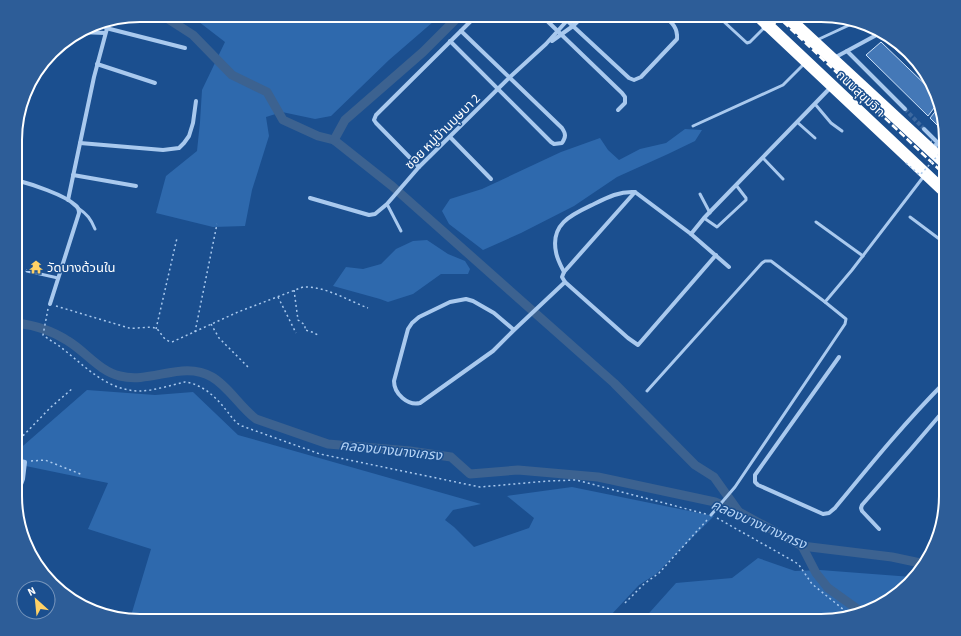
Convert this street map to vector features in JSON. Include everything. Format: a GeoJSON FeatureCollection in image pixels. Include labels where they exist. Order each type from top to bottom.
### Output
{"type":"FeatureCollection","features":[{"type":"Feature","properties":{"kind":"highway","name":"ถนนสุขุมวิท"},"geometry":{"type":"LineString","coordinates":[[792,22],[832,60],[933,145],[939,154]]}},
{"type":"Feature","properties":{"kind":"highway","name":"ถนนสุขุมวิท"},"geometry":{"type":"LineString","coordinates":[[767,24],[939,186]]}},
{"type":"Feature","properties":{"kind":"street"},"geometry":{"type":"LineString","coordinates":[[419,167],[374,120],[376,115],[470,22]]}},
{"type":"Feature","properties":{"kind":"street"},"geometry":{"type":"LineString","coordinates":[[548,22],[624,97],[625,103],[618,110]]}},
{"type":"Feature","properties":{"kind":"street","name":"ซอย หมู่บ้านบุษบา 2"},"geometry":{"type":"LineString","coordinates":[[310,198],[369,215],[375,214],[387,204],[419,167],[510,77],[559,32],[566,22]]}},
{"type":"Feature","properties":{"kind":"street"},"geometry":{"type":"LineString","coordinates":[[569,22],[629,78],[634,80],[641,77],[677,38],[678,32],[671,22]]}},
{"type":"Feature","properties":{"kind":"street"},"geometry":{"type":"LineString","coordinates":[[559,32],[573,26],[577,22]]}},
{"type":"Feature","properties":{"kind":"street"},"geometry":{"type":"LineString","coordinates":[[68,200],[97,64],[107,27]]}},
{"type":"Feature","properties":{"kind":"street"},"geometry":{"type":"LineString","coordinates":[[96,31],[106,30],[185,48]]}},
{"type":"Feature","properties":{"kind":"street"},"geometry":{"type":"LineString","coordinates":[[450,41],[554,144],[562,143],[565,138],[565,133],[562,128],[461,31]]}},
{"type":"Feature","properties":{"kind":"street"},"geometry":{"type":"LineString","coordinates":[[832,60],[875,36]]}},
{"type":"Feature","properties":{"kind":"street"},"geometry":{"type":"LineString","coordinates":[[847,51],[905,109]]}},
{"type":"Feature","properties":{"kind":"street"},"geometry":{"type":"LineString","coordinates":[[97,64],[155,83]]}},
{"type":"Feature","properties":{"kind":"street"},"geometry":{"type":"LineString","coordinates":[[691,234],[704,218],[833,86]]}},
{"type":"Feature","properties":{"kind":"street"},"geometry":{"type":"LineString","coordinates":[[80,143],[163,150],[179,148],[189,136],[193,123],[196,101]]}},
{"type":"Feature","properties":{"kind":"street"},"geometry":{"type":"LineString","coordinates":[[924,129],[933,145],[939,141]]}},
{"type":"Feature","properties":{"kind":"street"},"geometry":{"type":"LineString","coordinates":[[450,137],[492,179]]}},
{"type":"Feature","properties":{"kind":"street"},"geometry":{"type":"LineString","coordinates":[[73,174],[136,186]]}},
{"type":"Feature","properties":{"kind":"street"},"geometry":{"type":"LineString","coordinates":[[22,182],[68,200],[75,204],[78,208],[79,213],[50,304]]}},
{"type":"Feature","properties":{"kind":"street"},"geometry":{"type":"LineString","coordinates":[[564,272],[556,252],[556,236],[561,224],[570,216],[610,196],[626,191],[635,192],[691,234],[729,267]]}},
{"type":"Feature","properties":{"kind":"street"},"geometry":{"type":"LineString","coordinates":[[635,192],[564,272],[562,277],[565,282],[628,338],[638,345],[716,255]]}},
{"type":"Feature","properties":{"kind":"street"},"geometry":{"type":"LineString","coordinates":[[514,330],[494,313],[466,299],[450,302],[432,310],[419,317],[408,329],[394,386],[403,399],[414,404],[420,403],[493,351],[565,282]]}},
{"type":"Feature","properties":{"kind":"street"},"geometry":{"type":"LineString","coordinates":[[839,357],[755,476],[755,482],[758,485],[823,514],[829,513],[835,508],[884,449],[939,388]]}},
{"type":"Feature","properties":{"kind":"street"},"geometry":{"type":"LineString","coordinates":[[879,529],[862,511],[862,505],[939,416]]}},
{"type":"Feature","properties":{"kind":"street"},"geometry":{"type":"LineString","coordinates":[[22,461],[25,462],[22,482]]}},
{"type":"Feature","properties":{"kind":"lane"},"geometry":{"type":"LineString","coordinates":[[724,22],[747,42],[750,42],[767,24]]}},
{"type":"Feature","properties":{"kind":"lane"},"geometry":{"type":"LineString","coordinates":[[813,42],[849,25]]}},
{"type":"Feature","properties":{"kind":"lane"},"geometry":{"type":"LineString","coordinates":[[693,126],[784,85],[806,62]]}},
{"type":"Feature","properties":{"kind":"lane"},"geometry":{"type":"LineString","coordinates":[[815,104],[831,122],[842,131]]}},
{"type":"Feature","properties":{"kind":"lane"},"geometry":{"type":"LineString","coordinates":[[797,122],[815,138]]}},
{"type":"Feature","properties":{"kind":"lane"},"geometry":{"type":"LineString","coordinates":[[763,158],[782,179]]}},
{"type":"Feature","properties":{"kind":"lane"},"geometry":{"type":"LineString","coordinates":[[825,302],[926,173]]}},
{"type":"Feature","properties":{"kind":"lane"},"geometry":{"type":"LineString","coordinates":[[704,218],[717,227],[746,200],[736,185]]}},
{"type":"Feature","properties":{"kind":"lane"},"geometry":{"type":"LineString","coordinates":[[700,194],[710,213]]}},
{"type":"Feature","properties":{"kind":"lane"},"geometry":{"type":"LineString","coordinates":[[387,204],[401,231]]}},
{"type":"Feature","properties":{"kind":"lane"},"geometry":{"type":"LineString","coordinates":[[78,208],[87,214],[95,229]]}},
{"type":"Feature","properties":{"kind":"lane"},"geometry":{"type":"LineString","coordinates":[[899,209],[904,212]]}},
{"type":"Feature","properties":{"kind":"lane"},"geometry":{"type":"LineString","coordinates":[[910,216],[939,239]]}},
{"type":"Feature","properties":{"kind":"lane"},"geometry":{"type":"LineString","coordinates":[[816,222],[862,256]]}},
{"type":"Feature","properties":{"kind":"lane"},"geometry":{"type":"LineString","coordinates":[[647,391],[765,261],[771,261],[843,316],[846,320],[735,487],[712,515]]}},
{"type":"Feature","properties":{"kind":"lane"},"geometry":{"type":"LineString","coordinates":[[27,271],[58,278]]}},
{"type":"Feature","properties":{"kind":"path"},"geometry":{"type":"LineString","coordinates":[[933,145],[939,150]]}},
{"type":"Feature","properties":{"kind":"path"},"geometry":{"type":"LineString","coordinates":[[906,163],[920,175],[939,155]]}},
{"type":"Feature","properties":{"kind":"path"},"geometry":{"type":"LineString","coordinates":[[194,332],[217,224]]}},
{"type":"Feature","properties":{"kind":"path"},"geometry":{"type":"LineString","coordinates":[[177,238],[156,329],[162,338],[172,342],[211,324],[303,287],[313,287],[368,308]]}},
{"type":"Feature","properties":{"kind":"path"},"geometry":{"type":"LineString","coordinates":[[294,290],[298,320],[305,325],[305,330],[318,335]]}},
{"type":"Feature","properties":{"kind":"path"},"geometry":{"type":"LineString","coordinates":[[278,296],[296,333]]}},
{"type":"Feature","properties":{"kind":"path"},"geometry":{"type":"LineString","coordinates":[[156,329],[130,328],[50,304],[45,318],[43,335],[58,345],[79,364],[114,387],[141,392],[185,382],[192,383],[211,395],[236,422],[242,426],[309,451],[480,487],[576,480],[712,515],[795,562],[799,565],[812,584],[846,611]]}},
{"type":"Feature","properties":{"kind":"path"},"geometry":{"type":"LineString","coordinates":[[211,324],[219,338],[248,367]]}},
{"type":"Feature","properties":{"kind":"path"},"geometry":{"type":"LineString","coordinates":[[22,437],[51,407],[73,388]]}},
{"type":"Feature","properties":{"kind":"path"},"geometry":{"type":"LineString","coordinates":[[25,462],[45,460],[83,475]]}},
{"type":"Feature","properties":{"kind":"path"},"geometry":{"type":"LineString","coordinates":[[625,603],[644,584],[659,573],[712,515]]}},
{"type":"Feature","properties":{"kind":"shaded area"},"geometry":{"type":"Polygon","coordinates":[[[199,22],[433,22],[389,60],[331,116],[315,119],[282,112],[266,117],[269,136],[252,190],[245,226],[213,227],[156,213],[166,176],[197,151],[202,90],[225,42],[199,22]]]}},
{"type":"Feature","properties":{"kind":"shaded area"},"geometry":{"type":"Polygon","coordinates":[[[685,129],[702,130],[695,141],[617,177],[574,206],[521,233],[483,250],[449,224],[442,211],[450,199],[482,189],[561,152],[600,138],[608,150],[619,160],[640,149],[666,143],[685,129]]]}},
{"type":"Feature","properties":{"kind":"shaded area"},"geometry":{"type":"Polygon","coordinates":[[[427,240],[448,254],[465,261],[470,269],[468,274],[441,274],[413,294],[388,302],[333,286],[346,267],[363,269],[381,264],[396,249],[413,241],[427,240]]]}},
{"type":"Feature","properties":{"kind":"shaded area"},"geometry":{"type":"Polygon","coordinates":[[[87,390],[155,395],[193,392],[238,435],[481,504],[453,510],[445,520],[474,547],[529,528],[534,518],[507,496],[572,487],[714,516],[656,574],[639,585],[612,614],[132,613],[151,549],[88,529],[108,483],[22,465],[22,447],[87,390]]]}},
{"type":"Feature","properties":{"kind":"shaded area"},"geometry":{"type":"Polygon","coordinates":[[[758,558],[795,571],[820,570],[906,577],[893,590],[880,598],[866,605],[836,613],[648,614],[676,583],[732,578],[758,558]]]}},
{"type":"Feature","properties":{"kind":"building"},"geometry":{"type":"Polygon","coordinates":[[[881,42],[924,84],[934,108],[928,116],[866,55],[881,42]]]}},
{"type":"Feature","properties":{"kind":"building"},"geometry":{"type":"Polygon","coordinates":[[[935,111],[938,126],[930,118],[935,111]]]}},
{"type":"Feature","properties":{"kind":"waterway"},"geometry":{"type":"LineString","coordinates":[[173,22],[193,35],[232,75],[267,92],[283,120],[318,136],[334,140],[392,186],[614,383],[695,465],[714,477],[739,512]]}},
{"type":"Feature","properties":{"kind":"waterway"},"geometry":{"type":"LineString","coordinates":[[334,140],[345,120],[423,52],[453,22]]}},
{"type":"Feature","properties":{"kind":"waterway","name":"คลองบางนางเกรง"},"geometry":{"type":"LineString","coordinates":[[22,324],[50,331],[62,337],[105,370],[120,376],[132,378],[178,371],[201,372],[218,381],[256,419],[328,444],[410,451],[451,457],[470,474],[518,470],[598,477],[715,502],[739,512],[802,546],[892,557],[918,563]]}},
{"type":"Feature","properties":{"kind":"waterway"},"geometry":{"type":"LineString","coordinates":[[802,546],[816,573],[828,588],[856,608]]}},
{"type":"Feature","properties":{"kind":"tunnel"},"geometry":{"type":"LineString","coordinates":[[905,109],[924,129]]}},
{"type":"Feature","properties":{"kind":"railway"},"geometry":{"type":"LineString","coordinates":[[783,22],[939,169]]}},
{"type":"Feature","properties":{"kind":"place","name":"วัดบางด้วนใน"},"geometry":{"type":"Point","coordinates":[36,267]}}]}
